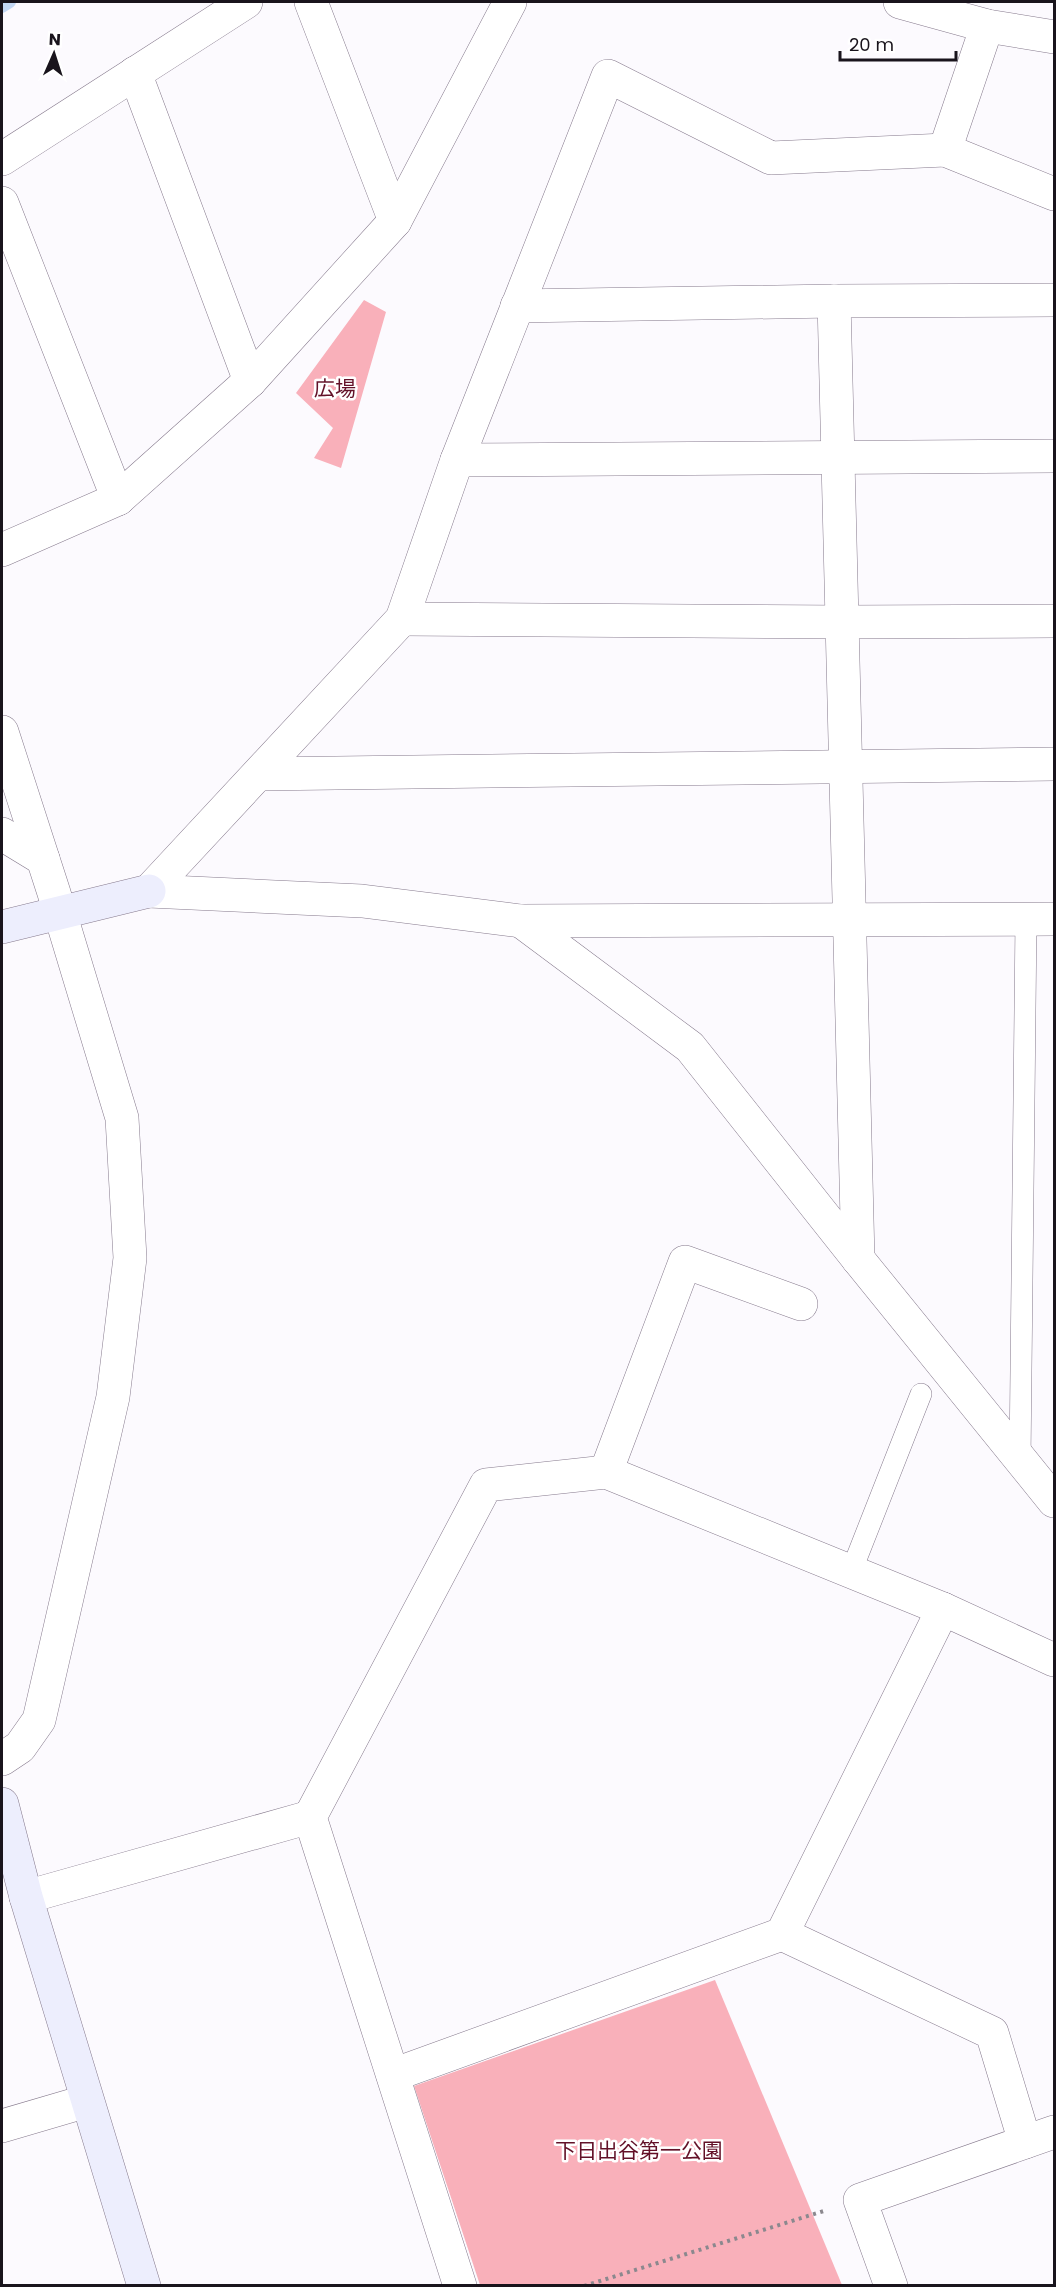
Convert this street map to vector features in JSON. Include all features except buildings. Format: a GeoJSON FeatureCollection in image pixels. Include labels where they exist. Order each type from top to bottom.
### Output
{"type":"FeatureCollection","features":[{"type":"Feature","properties":{"kind":"street"},"geometry":{"type":"LineString","coordinates":[[2,159],[246,2]]}},
{"type":"Feature","properties":{"kind":"street"},"geometry":{"type":"LineString","coordinates":[[311,2],[395,221]]}},
{"type":"Feature","properties":{"kind":"street"},"geometry":{"type":"LineString","coordinates":[[900,2],[987,26],[1054,37]]}},
{"type":"Feature","properties":{"kind":"street"},"geometry":{"type":"LineString","coordinates":[[2,550],[118,499],[250,381],[395,221],[506,4]]}},
{"type":"Feature","properties":{"kind":"street"},"geometry":{"type":"LineString","coordinates":[[945,150],[987,26]]}},
{"type":"Feature","properties":{"kind":"street"},"geometry":{"type":"LineString","coordinates":[[135,73],[250,381]]}},
{"type":"Feature","properties":{"kind":"street"},"geometry":{"type":"LineString","coordinates":[[149,891],[402,619],[458,460],[608,76],[771,158],[945,150],[1054,194]]}},
{"type":"Feature","properties":{"kind":"street"},"geometry":{"type":"LineString","coordinates":[[2,202],[118,499]]}},
{"type":"Feature","properties":{"kind":"street"},"geometry":{"type":"LineString","coordinates":[[517,306],[1054,300]]}},
{"type":"Feature","properties":{"kind":"street"},"geometry":{"type":"LineString","coordinates":[[834,301],[858,1259]]}},
{"type":"Feature","properties":{"kind":"street"},"geometry":{"type":"LineString","coordinates":[[458,460],[1054,456]]}},
{"type":"Feature","properties":{"kind":"street"},"geometry":{"type":"LineString","coordinates":[[402,619],[1054,621]]}},
{"type":"Feature","properties":{"kind":"street"},"geometry":{"type":"LineString","coordinates":[[2,732],[122,1118],[130,1258],[113,1397],[39,1720],[20,1748],[2,1759]]}},
{"type":"Feature","properties":{"kind":"street"},"geometry":{"type":"LineString","coordinates":[[260,774],[1054,764]]}},
{"type":"Feature","properties":{"kind":"street"},"geometry":{"type":"LineString","coordinates":[[2,834],[43,859]]}},
{"type":"Feature","properties":{"kind":"street"},"geometry":{"type":"LineString","coordinates":[[2,927],[149,891],[362,901],[521,921],[1040,920]]}},
{"type":"Feature","properties":{"kind":"street"},"geometry":{"type":"LineString","coordinates":[[521,921],[690,1047],[1054,1501]]}},
{"type":"Feature","properties":{"kind":"street"},"geometry":{"type":"LineString","coordinates":[[606,1472],[685,1262],[801,1305]]}},
{"type":"Feature","properties":{"kind":"street"},"geometry":{"type":"LineString","coordinates":[[460,2286],[310,1817],[486,1485],[606,1472],[943,1609],[1054,1660]]}},
{"type":"Feature","properties":{"kind":"street"},"geometry":{"type":"LineString","coordinates":[[393,2075],[782,1934],[943,1609]]}},
{"type":"Feature","properties":{"kind":"street"},"geometry":{"type":"LineString","coordinates":[[26,1897],[310,1817]]}},
{"type":"Feature","properties":{"kind":"street"},"geometry":{"type":"LineString","coordinates":[[4,1825],[144,2286]]}},
{"type":"Feature","properties":{"kind":"street"},"geometry":{"type":"LineString","coordinates":[[782,1934],[992,2033],[1040,2137],[860,2200],[891,2286]]}},
{"type":"Feature","properties":{"kind":"street"},"geometry":{"type":"LineString","coordinates":[[2,2126],[87,2101]]}},
{"type":"Feature","properties":{"kind":"lane"},"geometry":{"type":"LineString","coordinates":[[1020,1461],[1040,920]]}},
{"type":"Feature","properties":{"kind":"lane"},"geometry":{"type":"LineString","coordinates":[[851,1572],[921,1394]]}},
{"type":"Feature","properties":{"kind":"path"},"geometry":{"type":"LineString","coordinates":[[584,2286],[860,2200]]}},
{"type":"Feature","properties":{"kind":"green space","name":"広場"},"geometry":{"type":"Polygon","coordinates":[[[364,300],[386,312],[341,468],[314,458],[333,428],[296,393],[364,300]]]}},
{"type":"Feature","properties":{"kind":"green space","name":"下日出谷第一公園"},"geometry":{"type":"Polygon","coordinates":[[[715,1980],[842,2285],[480,2285],[414,2086],[715,1980]]]}},
{"type":"Feature","properties":{"kind":"waterway"},"geometry":{"type":"LineString","coordinates":[[2,7],[10,2]]}}]}
